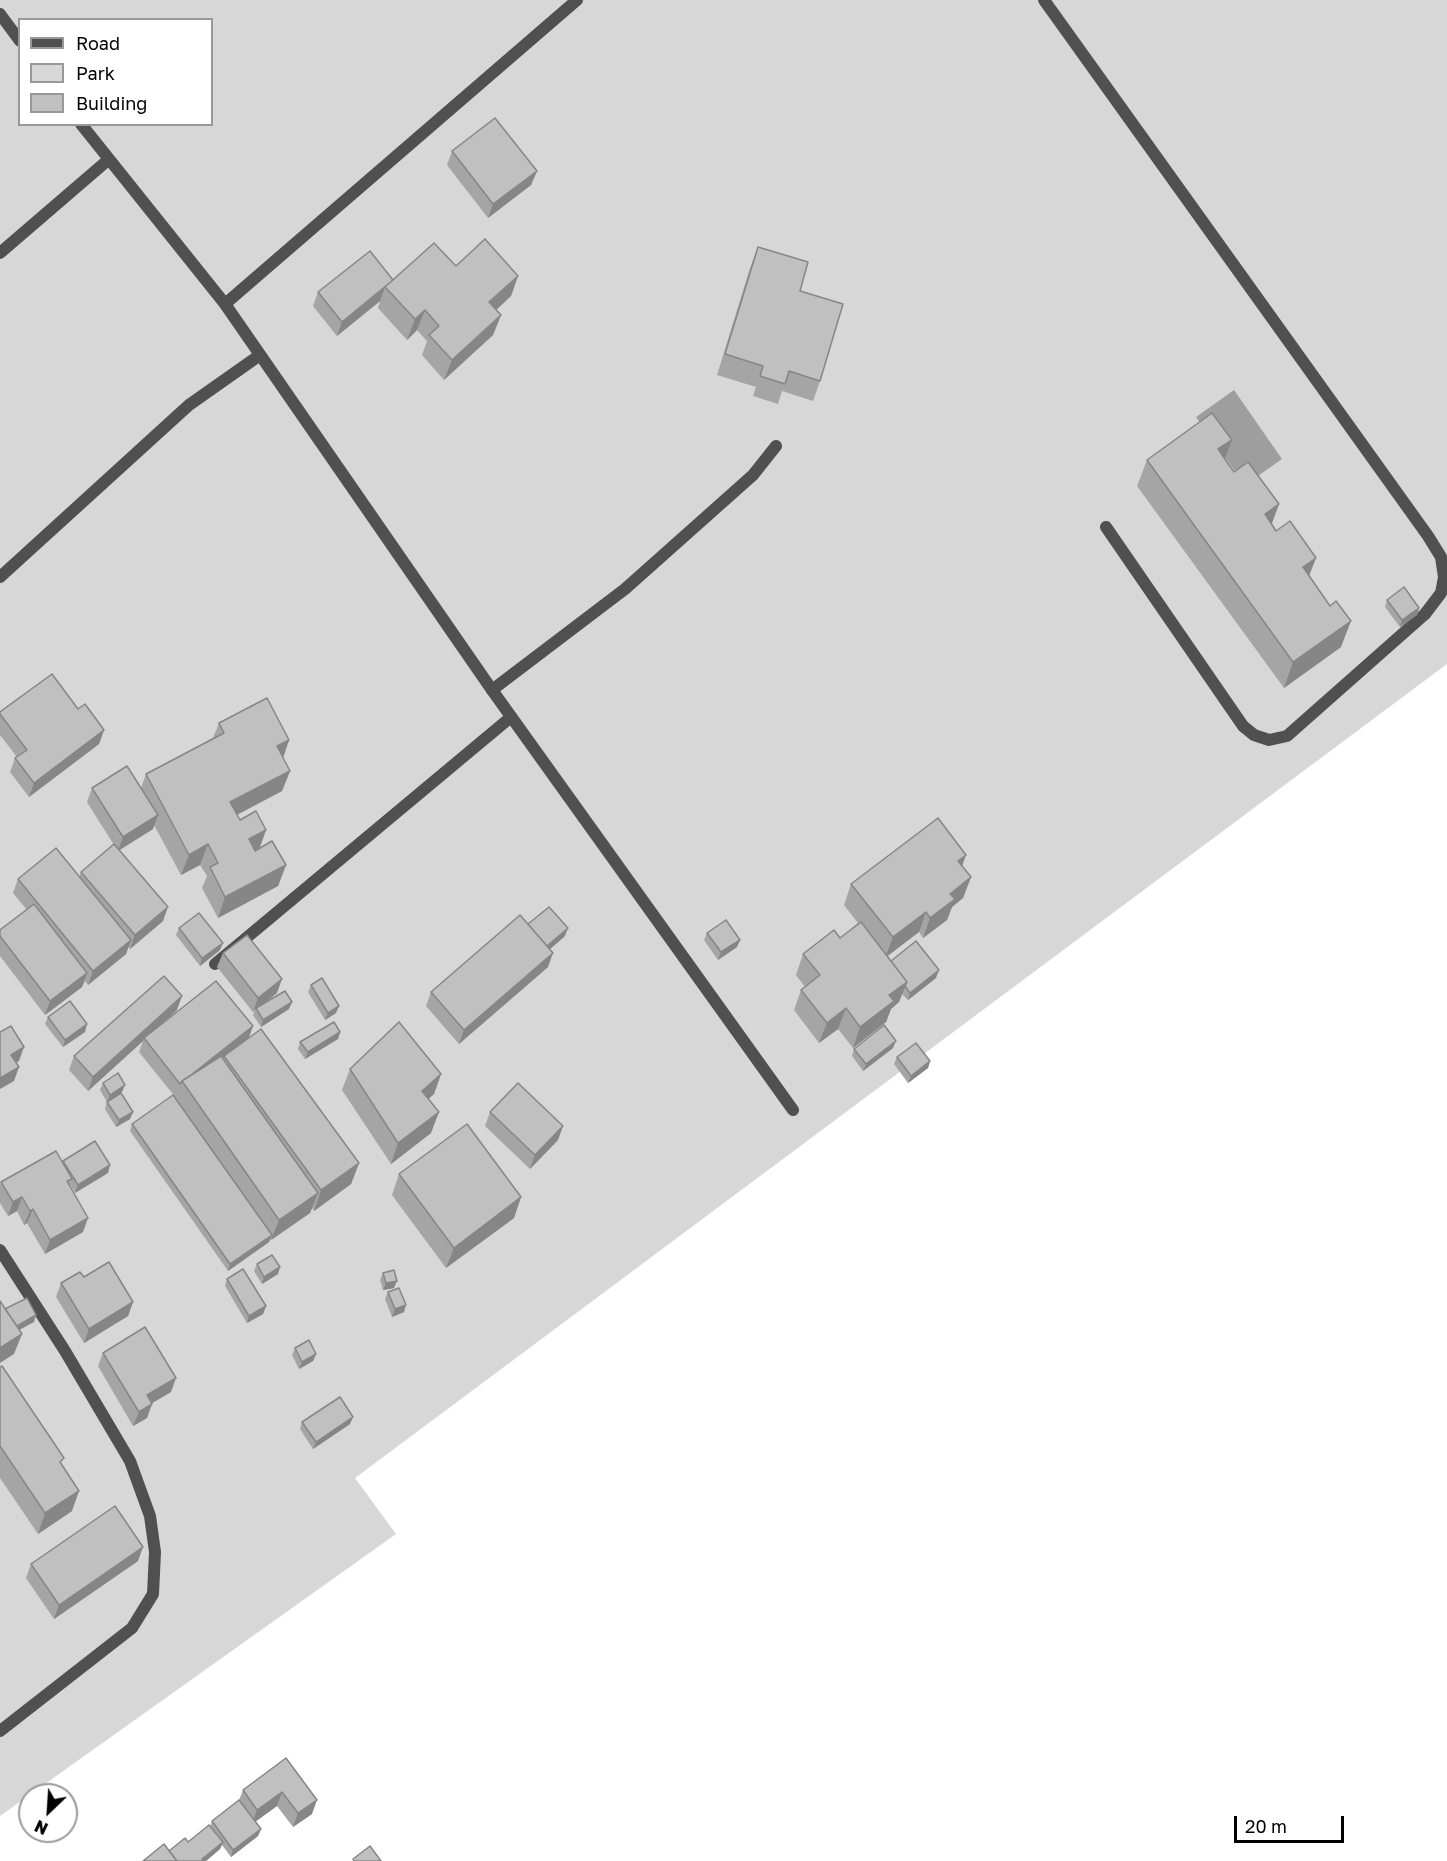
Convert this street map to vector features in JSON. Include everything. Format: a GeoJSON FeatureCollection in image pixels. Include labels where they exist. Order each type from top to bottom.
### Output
{"type":"FeatureCollection","features":[{"type":"Feature","properties":{"kind":"street"},"geometry":{"type":"LineString","coordinates":[[225,304],[577,0]]}},
{"type":"Feature","properties":{"kind":"street"},"geometry":{"type":"LineString","coordinates":[[1044,0],[1428,536],[1441,557],[1444,578],[1441,593],[1425,614],[1287,736],[1269,740],[1254,735],[1243,726],[1106,527]]}},
{"type":"Feature","properties":{"kind":"street"},"geometry":{"type":"LineString","coordinates":[[0,14],[18,38]]}},
{"type":"Feature","properties":{"kind":"street"},"geometry":{"type":"LineString","coordinates":[[82,126],[225,304],[511,717],[793,1110]]}},
{"type":"Feature","properties":{"kind":"street"},"geometry":{"type":"LineString","coordinates":[[0,252],[108,160]]}},
{"type":"Feature","properties":{"kind":"street"},"geometry":{"type":"LineString","coordinates":[[0,577],[189,405],[260,355]]}},
{"type":"Feature","properties":{"kind":"street"},"geometry":{"type":"LineString","coordinates":[[492,690],[625,589],[753,475],[776,446]]}},
{"type":"Feature","properties":{"kind":"street"},"geometry":{"type":"LineString","coordinates":[[216,964],[511,717]]}},
{"type":"Feature","properties":{"kind":"street"},"geometry":{"type":"LineString","coordinates":[[0,1250],[65,1351],[130,1461],[150,1516],[155,1552],[153,1594],[132,1628],[0,1731]]}},
{"type":"Feature","properties":{"kind":"green space"},"geometry":{"type":"Polygon","coordinates":[[[0,0],[1447,0],[1447,664],[355,1478],[396,1534],[46,1783],[18,1783],[18,1803],[0,1816],[0,0]]]}},
{"type":"Feature","properties":{"kind":"shaded area"},"geometry":{"type":"Polygon","coordinates":[[[1234,390],[1282,459],[1245,485],[1196,417],[1234,390]]]}},
{"type":"Feature","properties":{"kind":"building"},"geometry":{"type":"Polygon","coordinates":[[[495,118],[537,171],[493,204],[452,151],[495,118]]]}},
{"type":"Feature","properties":{"kind":"building"},"geometry":{"type":"Polygon","coordinates":[[[485,239],[518,276],[489,302],[501,315],[452,360],[429,335],[439,326],[425,310],[415,319],[385,287],[434,243],[456,266],[485,239]]]}},
{"type":"Feature","properties":{"kind":"building"},"geometry":{"type":"Polygon","coordinates":[[[758,247],[808,262],[800,291],[843,304],[820,381],[789,371],[785,384],[760,376],[763,366],[725,354],[758,247]]]}},
{"type":"Feature","properties":{"kind":"building"},"geometry":{"type":"Polygon","coordinates":[[[370,251],[393,280],[342,322],[318,292],[370,251]]]}},
{"type":"Feature","properties":{"kind":"building"},"geometry":{"type":"Polygon","coordinates":[[[1212,413],[1232,440],[1218,449],[1234,472],[1248,462],[1279,504],[1265,514],[1276,531],[1290,521],[1316,558],[1303,567],[1330,606],[1336,601],[1351,621],[1293,662],[1147,460],[1212,413]]]}},
{"type":"Feature","properties":{"kind":"building"},"geometry":{"type":"Polygon","coordinates":[[[1404,587],[1419,608],[1402,620],[1387,600],[1404,587]]]}},
{"type":"Feature","properties":{"kind":"building"},"geometry":{"type":"Polygon","coordinates":[[[52,674],[78,709],[85,704],[104,730],[34,783],[15,758],[27,750],[0,712],[52,674]]]}},
{"type":"Feature","properties":{"kind":"building"},"geometry":{"type":"Polygon","coordinates":[[[267,698],[289,740],[277,746],[290,771],[230,802],[240,820],[256,811],[266,830],[249,839],[255,851],[272,841],[286,865],[225,897],[210,867],[218,863],[208,844],[189,855],[146,774],[224,733],[219,723],[267,698]]]}},
{"type":"Feature","properties":{"kind":"building"},"geometry":{"type":"Polygon","coordinates":[[[127,766],[158,815],[123,837],[92,788],[127,766]]]}},
{"type":"Feature","properties":{"kind":"building"},"geometry":{"type":"Polygon","coordinates":[[[938,818],[966,855],[958,861],[971,877],[950,894],[955,899],[930,918],[926,912],[893,937],[851,884],[938,818]]]}},
{"type":"Feature","properties":{"kind":"building"},"geometry":{"type":"Polygon","coordinates":[[[114,844],[168,907],[135,935],[81,872],[114,844]]]}},
{"type":"Feature","properties":{"kind":"building"},"geometry":{"type":"Polygon","coordinates":[[[56,848],[131,940],[93,971],[18,879],[56,848]]]}},
{"type":"Feature","properties":{"kind":"building"},"geometry":{"type":"Polygon","coordinates":[[[34,904],[87,973],[50,1001],[0,936],[0,930],[34,904]]]}},
{"type":"Feature","properties":{"kind":"building"},"geometry":{"type":"Polygon","coordinates":[[[549,907],[568,928],[547,946],[528,924],[549,907]]]}},
{"type":"Feature","properties":{"kind":"building"},"geometry":{"type":"Polygon","coordinates":[[[199,913],[223,943],[202,958],[179,928],[199,913]]]}},
{"type":"Feature","properties":{"kind":"building"},"geometry":{"type":"Polygon","coordinates":[[[520,915],[553,953],[464,1030],[431,992],[520,915]]]}},
{"type":"Feature","properties":{"kind":"building"},"geometry":{"type":"Polygon","coordinates":[[[726,920],[740,940],[721,952],[707,933],[726,920]]]}},
{"type":"Feature","properties":{"kind":"building"},"geometry":{"type":"Polygon","coordinates":[[[861,922],[907,982],[889,995],[894,1001],[860,1027],[846,1008],[827,1023],[801,990],[820,975],[803,954],[834,930],[840,938],[861,922]]]}},
{"type":"Feature","properties":{"kind":"building"},"geometry":{"type":"Polygon","coordinates":[[[247,935],[282,979],[258,998],[223,953],[247,935]]]}},
{"type":"Feature","properties":{"kind":"building"},"geometry":{"type":"Polygon","coordinates":[[[916,941],[939,970],[910,993],[905,986],[907,982],[891,961],[916,941]]]}},
{"type":"Feature","properties":{"kind":"building"},"geometry":{"type":"Polygon","coordinates":[[[164,976],[182,996],[93,1077],[74,1056],[164,976]]]}},
{"type":"Feature","properties":{"kind":"building"},"geometry":{"type":"Polygon","coordinates":[[[322,978],[339,1006],[328,1013],[311,985],[322,978]]]}},
{"type":"Feature","properties":{"kind":"building"},"geometry":{"type":"Polygon","coordinates":[[[216,981],[253,1026],[180,1084],[144,1038],[216,981]]]}},
{"type":"Feature","properties":{"kind":"building"},"geometry":{"type":"Polygon","coordinates":[[[285,991],[292,1002],[263,1020],[256,1008],[285,991]]]}},
{"type":"Feature","properties":{"kind":"building"},"geometry":{"type":"Polygon","coordinates":[[[70,1001],[87,1024],[65,1040],[48,1017],[70,1001]]]}},
{"type":"Feature","properties":{"kind":"building"},"geometry":{"type":"Polygon","coordinates":[[[334,1022],[340,1032],[308,1052],[300,1042],[334,1022]]]}},
{"type":"Feature","properties":{"kind":"building"},"geometry":{"type":"Polygon","coordinates":[[[399,1022],[441,1074],[422,1091],[439,1112],[398,1143],[350,1069],[399,1022]]]}},
{"type":"Feature","properties":{"kind":"building"},"geometry":{"type":"Polygon","coordinates":[[[884,1025],[896,1041],[866,1064],[854,1049],[884,1025]]]}},
{"type":"Feature","properties":{"kind":"building"},"geometry":{"type":"Polygon","coordinates":[[[11,1026],[24,1047],[11,1055],[19,1067],[0,1078],[0,1032],[11,1026]]]}},
{"type":"Feature","properties":{"kind":"building"},"geometry":{"type":"Polygon","coordinates":[[[261,1029],[359,1163],[321,1190],[224,1056],[261,1029]]]}},
{"type":"Feature","properties":{"kind":"building"},"geometry":{"type":"Polygon","coordinates":[[[916,1043],[930,1061],[911,1076],[897,1057],[916,1043]]]}},
{"type":"Feature","properties":{"kind":"building"},"geometry":{"type":"Polygon","coordinates":[[[221,1056],[318,1193],[279,1220],[182,1081],[221,1056]]]}},
{"type":"Feature","properties":{"kind":"building"},"geometry":{"type":"Polygon","coordinates":[[[118,1073],[125,1085],[110,1095],[103,1083],[118,1073]]]}},
{"type":"Feature","properties":{"kind":"building"},"geometry":{"type":"Polygon","coordinates":[[[518,1083],[563,1126],[535,1155],[490,1112],[518,1083]]]}},
{"type":"Feature","properties":{"kind":"building"},"geometry":{"type":"Polygon","coordinates":[[[121,1093],[133,1112],[119,1120],[107,1102],[121,1093]]]}},
{"type":"Feature","properties":{"kind":"building"},"geometry":{"type":"Polygon","coordinates":[[[173,1095],[272,1235],[230,1264],[132,1124],[173,1095]]]}},
{"type":"Feature","properties":{"kind":"building"},"geometry":{"type":"Polygon","coordinates":[[[467,1124],[521,1197],[454,1248],[399,1174],[467,1124]]]}},
{"type":"Feature","properties":{"kind":"building"},"geometry":{"type":"Polygon","coordinates":[[[95,1141],[110,1165],[78,1185],[63,1161],[95,1141]]]}},
{"type":"Feature","properties":{"kind":"building"},"geometry":{"type":"Polygon","coordinates":[[[56,1151],[72,1179],[67,1181],[88,1218],[50,1240],[33,1209],[30,1211],[22,1197],[13,1202],[1,1182],[56,1151]]]}},
{"type":"Feature","properties":{"kind":"building"},"geometry":{"type":"Polygon","coordinates":[[[272,1255],[280,1267],[264,1277],[257,1264],[272,1255]]]}},
{"type":"Feature","properties":{"kind":"building"},"geometry":{"type":"Polygon","coordinates":[[[109,1262],[133,1302],[89,1329],[61,1283],[80,1272],[84,1277],[109,1262]]]}},
{"type":"Feature","properties":{"kind":"building"},"geometry":{"type":"Polygon","coordinates":[[[243,1269],[266,1306],[249,1316],[227,1279],[243,1269]]]}},
{"type":"Feature","properties":{"kind":"building"},"geometry":{"type":"Polygon","coordinates":[[[394,1270],[397,1281],[386,1283],[383,1273],[394,1270]]]}},
{"type":"Feature","properties":{"kind":"building"},"geometry":{"type":"Polygon","coordinates":[[[399,1288],[406,1305],[395,1309],[388,1292],[399,1288]]]}},
{"type":"Feature","properties":{"kind":"building"},"geometry":{"type":"Polygon","coordinates":[[[27,1298],[36,1315],[17,1326],[5,1309],[27,1298]]]}},
{"type":"Feature","properties":{"kind":"building"},"geometry":{"type":"Polygon","coordinates":[[[0,1301],[22,1334],[0,1348],[0,1301]]]}},
{"type":"Feature","properties":{"kind":"building"},"geometry":{"type":"Polygon","coordinates":[[[145,1327],[176,1378],[147,1395],[152,1404],[139,1412],[103,1353],[145,1327]]]}},
{"type":"Feature","properties":{"kind":"building"},"geometry":{"type":"Polygon","coordinates":[[[309,1340],[316,1354],[302,1362],[295,1348],[309,1340]]]}},
{"type":"Feature","properties":{"kind":"building"},"geometry":{"type":"Polygon","coordinates":[[[2,1366],[64,1458],[60,1462],[79,1491],[45,1513],[0,1446],[0,1367],[2,1366]]]}},
{"type":"Feature","properties":{"kind":"building"},"geometry":{"type":"Polygon","coordinates":[[[340,1397],[353,1417],[316,1442],[302,1422],[340,1397]]]}},
{"type":"Feature","properties":{"kind":"building"},"geometry":{"type":"Polygon","coordinates":[[[115,1506],[143,1547],[59,1605],[31,1564],[115,1506]]]}},
{"type":"Feature","properties":{"kind":"building"},"geometry":{"type":"Polygon","coordinates":[[[286,1758],[317,1800],[298,1813],[282,1792],[257,1810],[243,1790],[286,1758]]]}},
{"type":"Feature","properties":{"kind":"building"},"geometry":{"type":"Polygon","coordinates":[[[239,1800],[261,1829],[233,1850],[212,1821],[239,1800]]]}},
{"type":"Feature","properties":{"kind":"building"},"geometry":{"type":"Polygon","coordinates":[[[209,1825],[223,1842],[202,1859],[204,1861],[177,1861],[169,1851],[185,1838],[188,1842],[209,1825]]]}},
{"type":"Feature","properties":{"kind":"building"},"geometry":{"type":"Polygon","coordinates":[[[164,1844],[177,1861],[143,1861],[164,1844]]]}},
{"type":"Feature","properties":{"kind":"building"},"geometry":{"type":"Polygon","coordinates":[[[370,1846],[381,1861],[354,1861],[353,1859],[370,1846]]]}}]}
